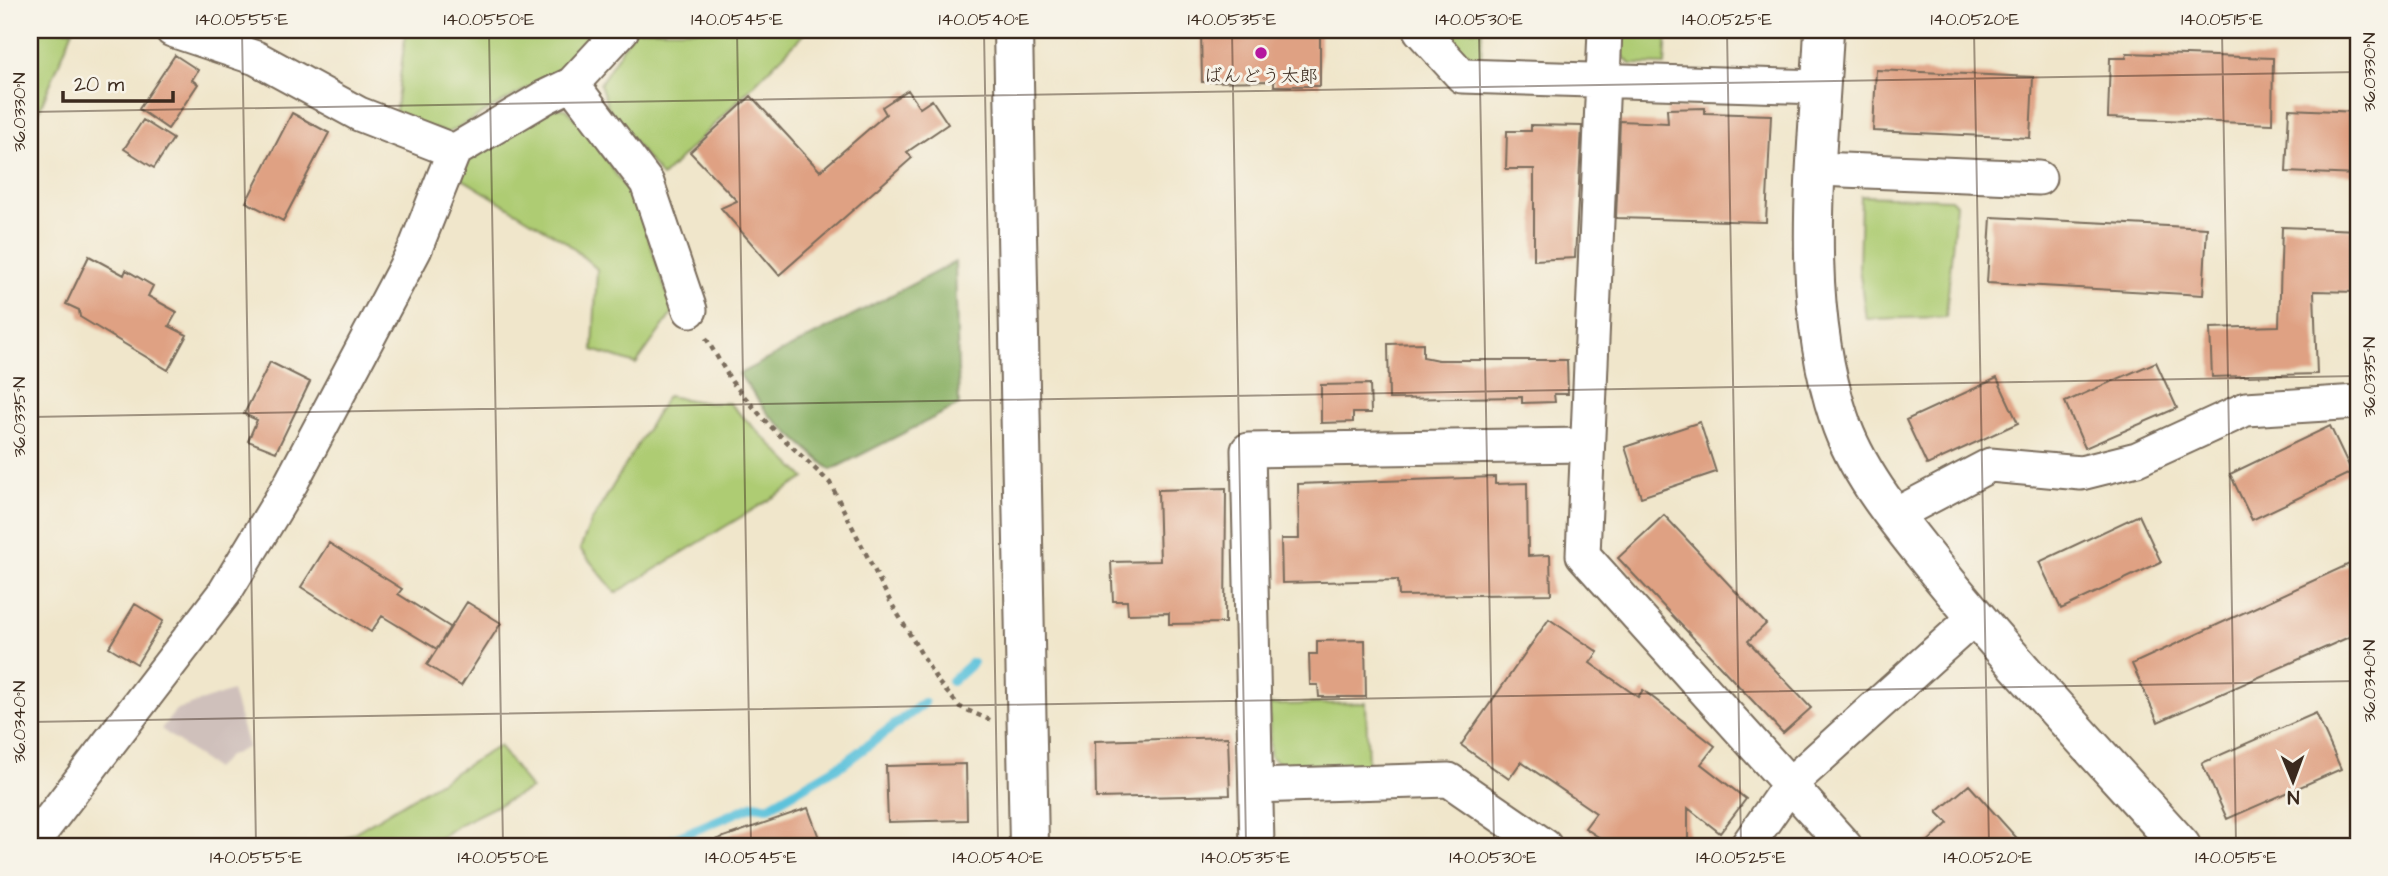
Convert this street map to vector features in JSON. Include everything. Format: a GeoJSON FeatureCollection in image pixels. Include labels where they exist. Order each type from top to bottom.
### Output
{"type":"FeatureCollection","features":[{"type":"Feature","properties":{"kind":"street"},"geometry":{"type":"LineString","coordinates":[[172,30],[256,58],[359,114],[454,151]]}},
{"type":"Feature","properties":{"kind":"street"},"geometry":{"type":"LineString","coordinates":[[30,846],[225,592],[291,483],[415,249],[454,151],[572,84],[622,30]]}},
{"type":"Feature","properties":{"kind":"street"},"geometry":{"type":"LineString","coordinates":[[1013,30],[1029,846]]}},
{"type":"Feature","properties":{"kind":"street"},"geometry":{"type":"LineString","coordinates":[[1420,30],[1462,76],[1821,87]]}},
{"type":"Feature","properties":{"kind":"street"},"geometry":{"type":"LineString","coordinates":[[1605,30],[1585,445],[1583,555],[1844,846]]}},
{"type":"Feature","properties":{"kind":"street"},"geometry":{"type":"LineString","coordinates":[[1824,30],[1814,264],[1825,365],[1840,420],[1870,480],[1893,516],[1975,617],[2180,846]]}},
{"type":"Feature","properties":{"kind":"street"},"geometry":{"type":"LineString","coordinates":[[572,84],[647,183],[690,310]]}},
{"type":"Feature","properties":{"kind":"street"},"geometry":{"type":"LineString","coordinates":[[1818,169],[2039,178]]}},
{"type":"Feature","properties":{"kind":"street"},"geometry":{"type":"LineString","coordinates":[[1893,516],[1990,465],[2081,473],[2137,459],[2246,410],[2358,402]]}},
{"type":"Feature","properties":{"kind":"street"},"geometry":{"type":"LineString","coordinates":[[1257,846],[1248,450],[1585,445]]}},
{"type":"Feature","properties":{"kind":"street"},"geometry":{"type":"LineString","coordinates":[[1747,846],[1790,784],[1975,617]]}},
{"type":"Feature","properties":{"kind":"street"},"geometry":{"type":"LineString","coordinates":[[1256,786],[1449,780],[1529,842]]}},
{"type":"Feature","properties":{"kind":"path"},"geometry":{"type":"LineString","coordinates":[[690,310],[732,382],[767,423],[830,483],[890,601],[938,682],[960,707],[969,712],[987,720],[1026,722]]}},
{"type":"Feature","properties":{"kind":"shaded area"},"geometry":{"type":"Polygon","coordinates":[[[232,691],[248,747],[227,757],[215,769],[161,729],[176,710],[232,691]]]}},
{"type":"Feature","properties":{"kind":"green space"},"geometry":{"type":"Polygon","coordinates":[[[30,30],[73,30],[30,132],[30,30]]]}},
{"type":"Feature","properties":{"kind":"green space"},"geometry":{"type":"Polygon","coordinates":[[[406,30],[600,30],[571,64],[448,133],[395,116],[406,30]]]}},
{"type":"Feature","properties":{"kind":"green space"},"geometry":{"type":"Polygon","coordinates":[[[634,30],[808,30],[662,177],[609,110],[600,84],[634,30]]]}},
{"type":"Feature","properties":{"kind":"green space"},"geometry":{"type":"Polygon","coordinates":[[[1444,30],[1482,30],[1481,58],[1468,57],[1444,30]]]}},
{"type":"Feature","properties":{"kind":"green space"},"geometry":{"type":"Polygon","coordinates":[[[1618,30],[1667,30],[1665,65],[1630,64],[1617,50],[1618,30]]]}},
{"type":"Feature","properties":{"kind":"green space"},"geometry":{"type":"Polygon","coordinates":[[[554,108],[566,109],[586,130],[638,207],[673,312],[636,364],[593,350],[597,269],[566,242],[461,178],[468,161],[554,108]]]}},
{"type":"Feature","properties":{"kind":"green space"},"geometry":{"type":"Polygon","coordinates":[[[1861,196],[1951,199],[1956,204],[1946,317],[1866,319],[1859,268],[1861,196]]]}},
{"type":"Feature","properties":{"kind":"green space"},"geometry":{"type":"Polygon","coordinates":[[[955,262],[959,405],[831,470],[770,416],[739,374],[955,262]]]}},
{"type":"Feature","properties":{"kind":"green space"},"geometry":{"type":"Polygon","coordinates":[[[667,396],[708,403],[729,403],[805,478],[616,593],[580,549],[590,524],[667,396]]]}},
{"type":"Feature","properties":{"kind":"green space"},"geometry":{"type":"Polygon","coordinates":[[[1366,703],[1368,766],[1286,768],[1270,756],[1269,705],[1366,703]]]}},
{"type":"Feature","properties":{"kind":"green space"},"geometry":{"type":"Polygon","coordinates":[[[499,746],[531,789],[458,825],[429,846],[332,846],[499,746]]]}},
{"type":"Feature","properties":{"kind":"building","name":"ばんどう太郎"},"geometry":{"type":"Polygon","coordinates":[[[1201,30],[1309,30],[1309,33],[1320,33],[1320,86],[1274,86],[1274,81],[1202,82],[1201,30]]]}},
{"type":"Feature","properties":{"kind":"building"},"geometry":{"type":"Polygon","coordinates":[[[2127,53],[2273,58],[2272,124],[2108,118],[2110,58],[2126,58],[2127,53]]]}},
{"type":"Feature","properties":{"kind":"building"},"geometry":{"type":"Polygon","coordinates":[[[175,55],[198,70],[192,80],[198,84],[168,129],[139,109],[175,55]]]}},
{"type":"Feature","properties":{"kind":"building"},"geometry":{"type":"Polygon","coordinates":[[[1876,70],[2033,77],[2030,138],[1873,131],[1876,70]]]}},
{"type":"Feature","properties":{"kind":"building"},"geometry":{"type":"Polygon","coordinates":[[[908,90],[920,108],[932,100],[948,124],[907,152],[912,158],[779,275],[721,208],[737,201],[690,152],[751,96],[820,171],[886,114],[882,107],[908,90]]]}},
{"type":"Feature","properties":{"kind":"building"},"geometry":{"type":"Polygon","coordinates":[[[1705,108],[1705,113],[1771,115],[1766,222],[1616,218],[1620,121],[1668,123],[1667,109],[1705,108]]]}},
{"type":"Feature","properties":{"kind":"building"},"geometry":{"type":"Polygon","coordinates":[[[2289,109],[2358,112],[2358,175],[2286,172],[2289,109]]]}},
{"type":"Feature","properties":{"kind":"building"},"geometry":{"type":"Polygon","coordinates":[[[292,113],[329,133],[283,221],[246,202],[292,113]]]}},
{"type":"Feature","properties":{"kind":"building"},"geometry":{"type":"Polygon","coordinates":[[[143,120],[173,139],[154,168],[124,149],[143,120]]]}},
{"type":"Feature","properties":{"kind":"building"},"geometry":{"type":"Polygon","coordinates":[[[1531,125],[1582,126],[1575,258],[1534,260],[1534,169],[1506,169],[1507,131],[1531,131],[1531,125]]]}},
{"type":"Feature","properties":{"kind":"building"},"geometry":{"type":"Polygon","coordinates":[[[1991,217],[2207,228],[2203,295],[1987,283],[1991,217]]]}},
{"type":"Feature","properties":{"kind":"building"},"geometry":{"type":"Polygon","coordinates":[[[2282,227],[2358,230],[2358,292],[2314,291],[2317,374],[2212,377],[2210,328],[2279,326],[2282,227]]]}},
{"type":"Feature","properties":{"kind":"building"},"geometry":{"type":"Polygon","coordinates":[[[89,256],[124,275],[126,270],[153,286],[148,296],[177,312],[169,326],[187,335],[168,370],[80,317],[79,310],[66,304],[89,256]]]}},
{"type":"Feature","properties":{"kind":"building"},"geometry":{"type":"Polygon","coordinates":[[[1423,343],[1423,357],[1438,360],[1567,360],[1568,394],[1554,394],[1555,402],[1522,403],[1522,397],[1389,399],[1388,344],[1423,343]]]}},
{"type":"Feature","properties":{"kind":"building"},"geometry":{"type":"Polygon","coordinates":[[[270,362],[310,382],[276,452],[248,441],[257,420],[244,414],[270,362]]]}},
{"type":"Feature","properties":{"kind":"building"},"geometry":{"type":"Polygon","coordinates":[[[2156,362],[2177,408],[2085,448],[2065,402],[2156,362]]]}},
{"type":"Feature","properties":{"kind":"building"},"geometry":{"type":"Polygon","coordinates":[[[1997,378],[2018,423],[1927,465],[1906,420],[1997,378]]]}},
{"type":"Feature","properties":{"kind":"building"},"geometry":{"type":"Polygon","coordinates":[[[1370,384],[1371,413],[1353,413],[1353,422],[1321,423],[1321,385],[1370,384]]]}},
{"type":"Feature","properties":{"kind":"building"},"geometry":{"type":"Polygon","coordinates":[[[1700,422],[1716,472],[1641,497],[1625,447],[1700,422]]]}},
{"type":"Feature","properties":{"kind":"building"},"geometry":{"type":"Polygon","coordinates":[[[2330,426],[2352,472],[2252,520],[2230,474],[2330,426]]]}},
{"type":"Feature","properties":{"kind":"building"},"geometry":{"type":"Polygon","coordinates":[[[1495,477],[1495,484],[1527,483],[1528,556],[1550,555],[1551,594],[1399,596],[1398,580],[1282,583],[1281,539],[1299,539],[1298,484],[1495,477]]]}},
{"type":"Feature","properties":{"kind":"building"},"geometry":{"type":"Polygon","coordinates":[[[1226,488],[1225,623],[1169,624],[1169,613],[1128,614],[1127,601],[1113,601],[1111,562],[1160,561],[1158,490],[1226,488]]]}},
{"type":"Feature","properties":{"kind":"building"},"geometry":{"type":"Polygon","coordinates":[[[1664,515],[1766,624],[1748,641],[1811,708],[1783,733],[1618,558],[1664,515]]]}},
{"type":"Feature","properties":{"kind":"building"},"geometry":{"type":"Polygon","coordinates":[[[2139,515],[2161,562],[2061,609],[2039,562],[2139,515]]]}},
{"type":"Feature","properties":{"kind":"building"},"geometry":{"type":"Polygon","coordinates":[[[329,543],[402,589],[398,594],[450,627],[437,649],[382,616],[371,632],[301,587],[329,543]]]}},
{"type":"Feature","properties":{"kind":"building"},"geometry":{"type":"Polygon","coordinates":[[[2358,560],[2358,633],[2158,722],[2132,664],[2358,560]]]}},
{"type":"Feature","properties":{"kind":"building"},"geometry":{"type":"Polygon","coordinates":[[[467,602],[501,623],[461,686],[427,665],[467,602]]]}},
{"type":"Feature","properties":{"kind":"building"},"geometry":{"type":"Polygon","coordinates":[[[135,604],[163,621],[137,664],[109,647],[135,604]]]}},
{"type":"Feature","properties":{"kind":"building"},"geometry":{"type":"Polygon","coordinates":[[[1549,619],[1598,652],[1590,663],[1638,697],[1643,690],[1715,746],[1701,764],[1746,799],[1720,833],[1688,808],[1688,846],[1612,846],[1585,828],[1596,813],[1521,762],[1509,779],[1461,745],[1549,619]]]}},
{"type":"Feature","properties":{"kind":"building"},"geometry":{"type":"Polygon","coordinates":[[[1365,640],[1366,697],[1319,697],[1318,685],[1310,685],[1309,654],[1317,654],[1317,641],[1365,640]]]}},
{"type":"Feature","properties":{"kind":"building"},"geometry":{"type":"Polygon","coordinates":[[[2316,713],[2341,769],[2227,819],[2202,763],[2316,713]]]}},
{"type":"Feature","properties":{"kind":"building"},"geometry":{"type":"Polygon","coordinates":[[[1228,737],[1230,795],[1096,798],[1095,741],[1228,737]]]}},
{"type":"Feature","properties":{"kind":"building"},"geometry":{"type":"Polygon","coordinates":[[[966,764],[967,820],[888,822],[886,766],[966,764]]]}},
{"type":"Feature","properties":{"kind":"building"},"geometry":{"type":"Polygon","coordinates":[[[1969,785],[2024,846],[1923,846],[1948,823],[1937,812],[1969,785]]]}},
{"type":"Feature","properties":{"kind":"building"},"geometry":{"type":"Polygon","coordinates":[[[808,808],[822,846],[712,846],[712,841],[808,808]]]}},
{"type":"Feature","properties":{"kind":"waterway"},"geometry":{"type":"LineString","coordinates":[[952,681],[972,663]]}},
{"type":"Feature","properties":{"kind":"waterway"},"geometry":{"type":"LineString","coordinates":[[657,846],[754,805],[768,807],[843,764],[924,703]]}},
{"type":"Feature","properties":{"kind":"place","name":"ばんどう太郎"},"geometry":{"type":"Point","coordinates":[1261,53]}}]}
